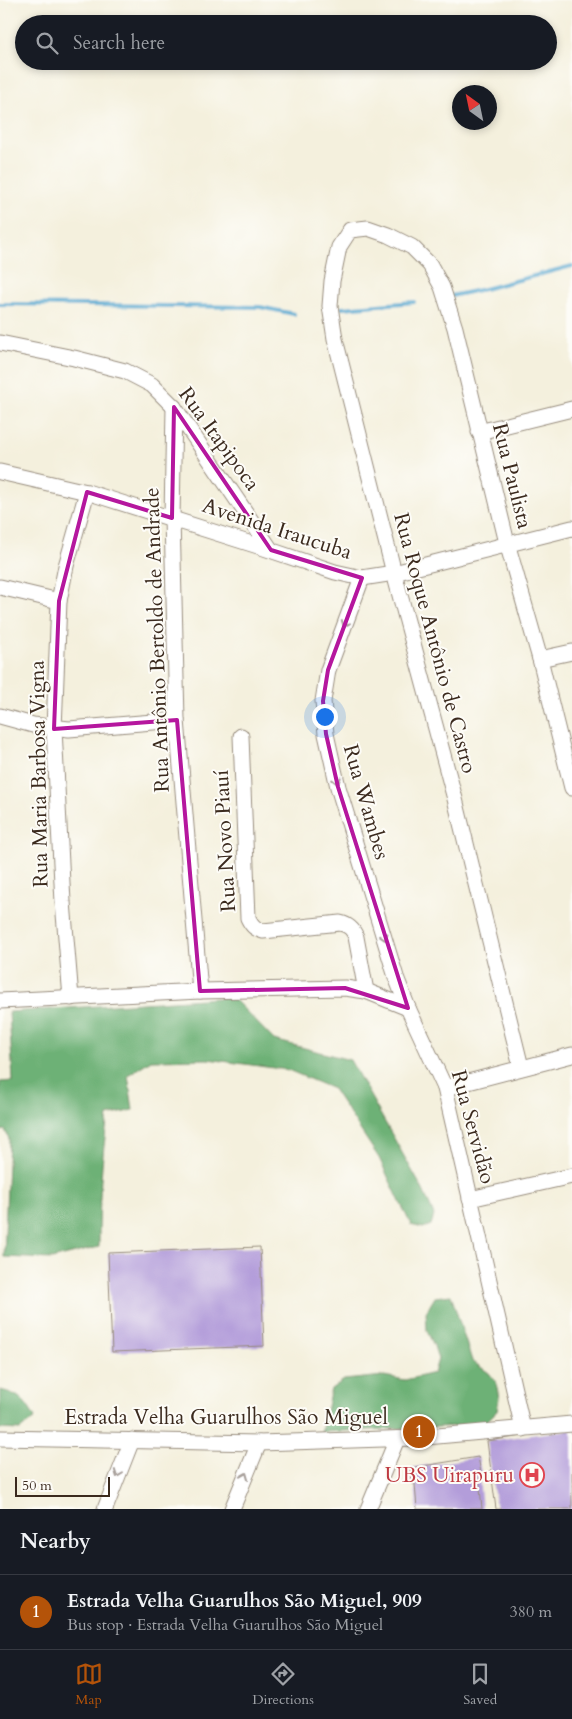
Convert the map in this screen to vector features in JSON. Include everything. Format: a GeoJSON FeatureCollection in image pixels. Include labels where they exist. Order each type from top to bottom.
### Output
{"type":"FeatureCollection","features":[{"type":"Feature","properties":{"kind":"street","name":"Rua Paulista"},"geometry":{"type":"LineString","coordinates":[[350,230],[368,228],[388,235],[412,247],[430,265],[442,287],[450,312],[507,544],[570,768],[572,788]]}},
{"type":"Feature","properties":{"kind":"street","name":"Rua Roque Antônio de Castro"},"geometry":{"type":"LineString","coordinates":[[350,230],[340,247],[332,281],[330,306],[335,339],[521,1067]]}},
{"type":"Feature","properties":{"kind":"street","name":"Rua Itapipoca"},"geometry":{"type":"LineString","coordinates":[[0,343],[74,358],[125,371],[152,385],[174,407],[271,550]]}},
{"type":"Feature","properties":{"kind":"street","name":"Rua Antônio Bertoldo de Andrade"},"geometry":{"type":"LineString","coordinates":[[174,407],[172,518],[177,720],[200,991]]}},
{"type":"Feature","properties":{"kind":"street"},"geometry":{"type":"LineString","coordinates":[[480,432],[572,409]]}},
{"type":"Feature","properties":{"kind":"street","name":"Avenida Iraucuba"},"geometry":{"type":"LineString","coordinates":[[0,472],[87,492],[335,572],[362,578],[394,573],[572,528]]}},
{"type":"Feature","properties":{"kind":"street","name":"Rua Maria Barbosa Vigna"},"geometry":{"type":"LineString","coordinates":[[71,998],[63,902],[54,728],[59,601],[66,566],[87,492]]}},
{"type":"Feature","properties":{"kind":"street","name":"Rua Wambes"},"geometry":{"type":"LineString","coordinates":[[362,578],[328,670],[323,701],[326,734],[338,787],[396,978],[408,1008]]}},
{"type":"Feature","properties":{"kind":"street"},"geometry":{"type":"LineString","coordinates":[[0,587],[59,601]]}},
{"type":"Feature","properties":{"kind":"street"},"geometry":{"type":"LineString","coordinates":[[540,659],[572,652]]}},
{"type":"Feature","properties":{"kind":"street"},"geometry":{"type":"LineString","coordinates":[[0,716],[33,725],[69,729],[177,720]]}},
{"type":"Feature","properties":{"kind":"street","name":"Rua Novo Piauí"},"geometry":{"type":"LineString","coordinates":[[241,736],[248,918],[252,926],[263,931],[340,923],[347,925],[353,930],[356,937],[366,991]]}},
{"type":"Feature","properties":{"kind":"street"},"geometry":{"type":"LineString","coordinates":[[0,1001],[200,991],[345,988],[366,991],[408,1008]]}},
{"type":"Feature","properties":{"kind":"street","name":"Rua Servidão"},"geometry":{"type":"LineString","coordinates":[[408,1008],[445,1088],[523,1429]]}},
{"type":"Feature","properties":{"kind":"street"},"geometry":{"type":"LineString","coordinates":[[445,1088],[572,1055]]}},
{"type":"Feature","properties":{"kind":"street"},"geometry":{"type":"LineString","coordinates":[[470,1200],[572,1176]]}},
{"type":"Feature","properties":{"kind":"street","name":"Estrada Velha Guarulhos São Miguel"},"geometry":{"type":"LineString","coordinates":[[0,1438],[259,1443],[397,1439],[572,1424]]}},
{"type":"Feature","properties":{"kind":"street"},"geometry":{"type":"LineString","coordinates":[[368,1509],[397,1439]]}},
{"type":"Feature","properties":{"kind":"street"},"geometry":{"type":"LineString","coordinates":[[104,1509],[132,1440]]}},
{"type":"Feature","properties":{"kind":"street"},"geometry":{"type":"LineString","coordinates":[[232,1509],[259,1443]]}},
{"type":"Feature","properties":{"kind":"highlighted area"},"geometry":{"type":"Polygon","coordinates":[[[174,407],[271,550],[362,578],[328,670],[323,701],[326,734],[338,787],[408,1008],[345,988],[200,991],[177,720],[54,729],[59,601],[87,492],[172,518],[174,407]]]}},
{"type":"Feature","properties":{"kind":"green space"},"geometry":{"type":"Polygon","coordinates":[[[232,997],[274,1040],[350,1060],[423,1190],[434,1215],[431,1225],[423,1228],[411,1225],[379,1158],[333,1089],[288,1070],[208,1059],[151,1060],[128,1075],[133,1110],[108,1116],[101,1182],[99,1247],[52,1259],[4,1257],[9,1139],[5,1130],[0,1131],[0,1082],[13,1081],[9,1012],[232,997]]]}},
{"type":"Feature","properties":{"kind":"green space"},"geometry":{"type":"Polygon","coordinates":[[[451,1295],[472,1361],[489,1373],[496,1382],[499,1398],[497,1411],[483,1425],[321,1432],[331,1389],[344,1380],[384,1376],[405,1380],[434,1373],[438,1359],[427,1331],[426,1312],[435,1297],[451,1295]]]}},
{"type":"Feature","properties":{"kind":"green space"},"geometry":{"type":"Polygon","coordinates":[[[0,1390],[21,1399],[35,1418],[20,1430],[0,1429],[0,1390]]]}},
{"type":"Feature","properties":{"kind":"building"},"geometry":{"type":"Polygon","coordinates":[[[260,1247],[264,1346],[112,1352],[108,1253],[260,1247]]]}},
{"type":"Feature","properties":{"kind":"building","name":"UBS Uirapuru"},"geometry":{"type":"Polygon","coordinates":[[[572,1430],[572,1509],[496,1509],[487,1441],[572,1430]]]}},
{"type":"Feature","properties":{"kind":"building"},"geometry":{"type":"Polygon","coordinates":[[[478,1457],[482,1478],[479,1477],[482,1509],[417,1509],[415,1484],[412,1484],[410,1468],[478,1457]]]}},
{"type":"Feature","properties":{"kind":"waterway"},"geometry":{"type":"LineString","coordinates":[[451,296],[572,266]]}},
{"type":"Feature","properties":{"kind":"waterway"},"geometry":{"type":"LineString","coordinates":[[342,308],[414,302]]}},
{"type":"Feature","properties":{"kind":"waterway"},"geometry":{"type":"LineString","coordinates":[[0,304],[260,307],[294,314]]}},
{"type":"Feature","properties":{"kind":"place","name":"Estrada Velha Guarulhos São Miguel, 909"},"geometry":{"type":"Point","coordinates":[419,1432]}},
{"type":"Feature","properties":{"kind":"place","name":"UBS Uirapuru"},"geometry":{"type":"Point","coordinates":[532,1475]}}]}
